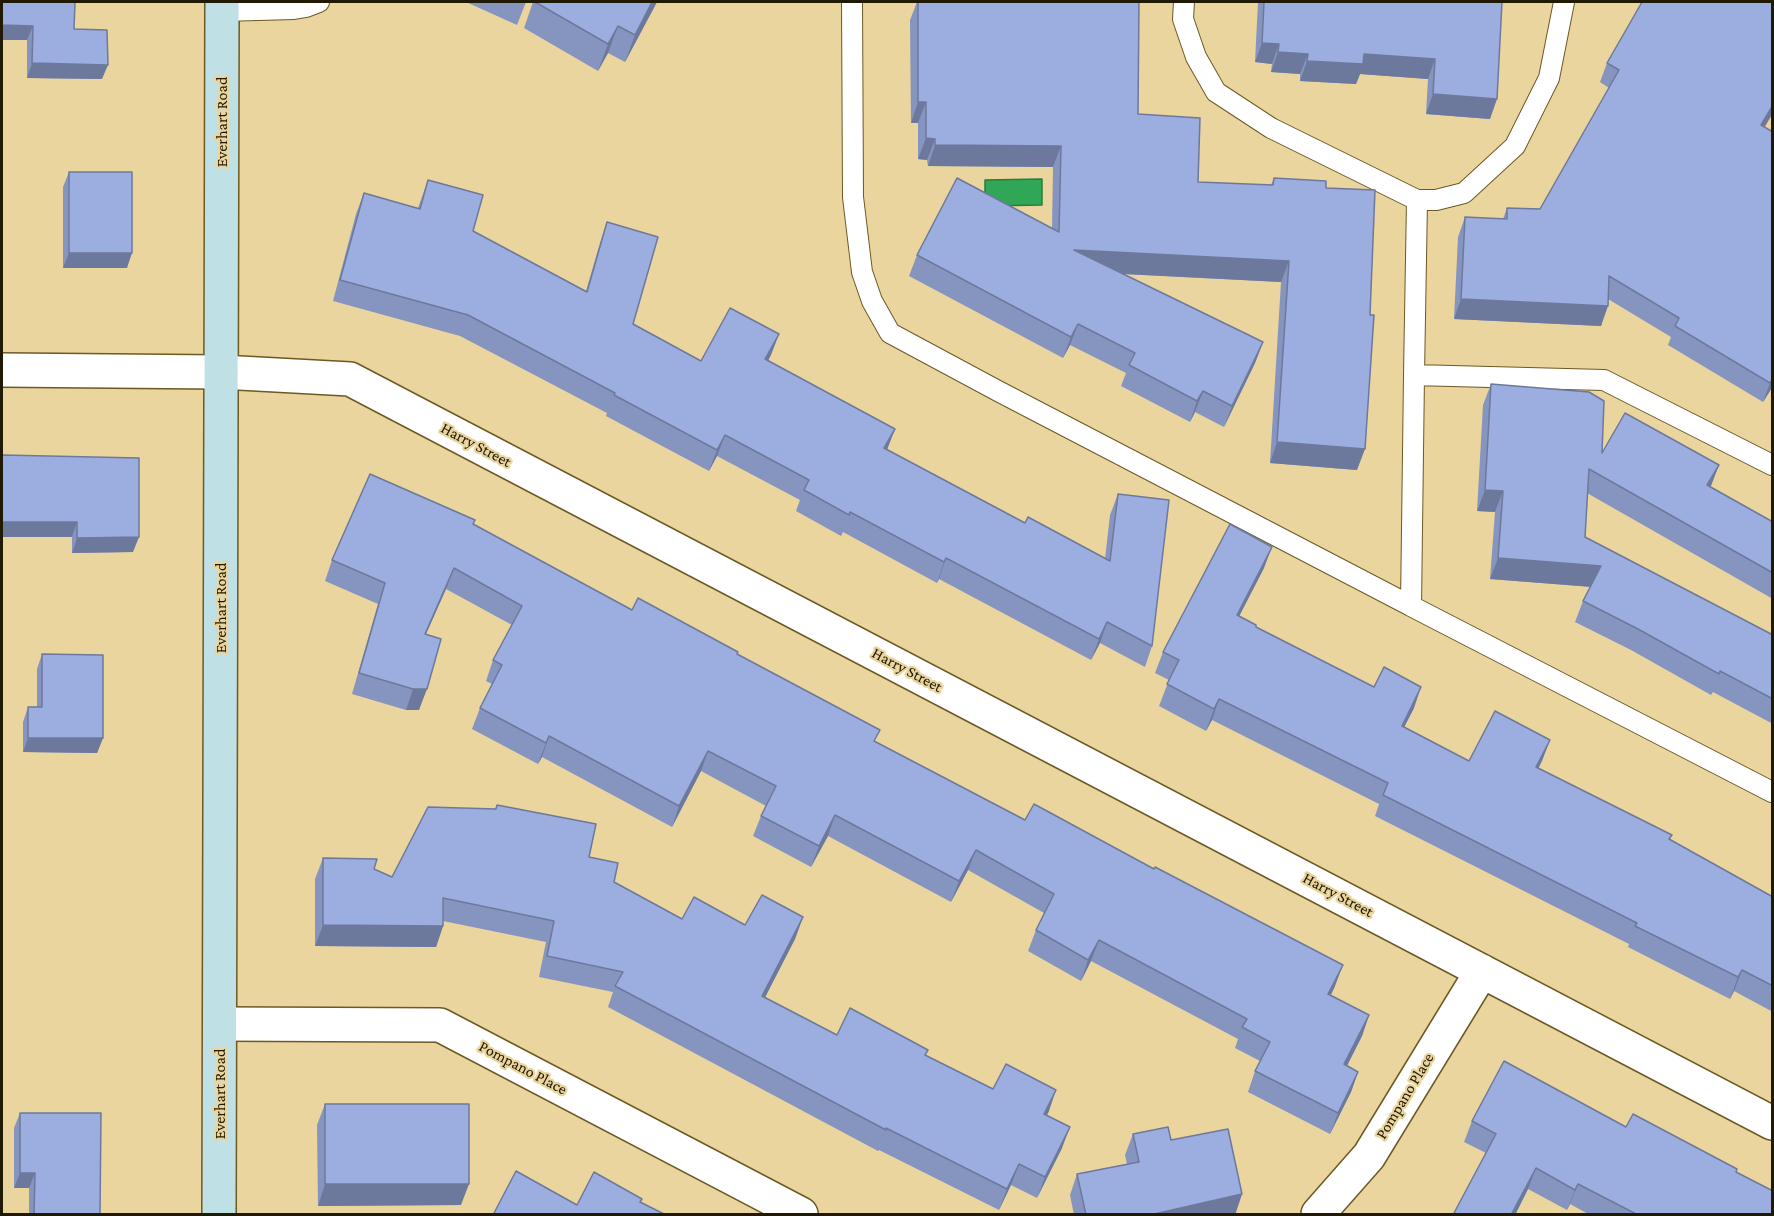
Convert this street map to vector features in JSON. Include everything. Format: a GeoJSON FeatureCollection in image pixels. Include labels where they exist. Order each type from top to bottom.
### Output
{"type":"FeatureCollection","features":[{"type":"Feature","properties":{"kind":"main road","name":"Everhart Road"},"geometry":{"type":"LineString","coordinates":[[219,1215],[222,6]]}},
{"type":"Feature","properties":{"kind":"street","name":"Harry Street"},"geometry":{"type":"LineString","coordinates":[[2,370],[221,372],[350,379],[1773,1123]]}},
{"type":"Feature","properties":{"kind":"street","name":"Pompano Place"},"geometry":{"type":"LineString","coordinates":[[1318,1215],[1369,1156],[1482,971]]}},
{"type":"Feature","properties":{"kind":"street","name":"Pompano Place"},"geometry":{"type":"LineString","coordinates":[[220,1024],[440,1024],[801,1215]]}},
{"type":"Feature","properties":{"kind":"lane"},"geometry":{"type":"LineString","coordinates":[[222,6],[294,9],[320,2]]}},
{"type":"Feature","properties":{"kind":"lane"},"geometry":{"type":"LineString","coordinates":[[852,2],[853,197],[862,272],[872,302],[890,333],[1411,606],[1773,792]]}},
{"type":"Feature","properties":{"kind":"lane"},"geometry":{"type":"LineString","coordinates":[[1184,2],[1183,19],[1196,57],[1215,92],[1271,128],[1417,200],[1436,200],[1464,193],[1515,146],[1549,78],[1564,2]]}},
{"type":"Feature","properties":{"kind":"lane"},"geometry":{"type":"LineString","coordinates":[[1411,606],[1417,200]]}},
{"type":"Feature","properties":{"kind":"lane"},"geometry":{"type":"LineString","coordinates":[[1414,375],[1604,380],[1773,465]]}},
{"type":"Feature","properties":{"kind":"shaded area"},"geometry":{"type":"Polygon","coordinates":[[[1042,179],[1042,205],[985,206],[985,180],[1042,179]]]}},
{"type":"Feature","properties":{"kind":"building"},"geometry":{"type":"Polygon","coordinates":[[[2,2],[75,2],[74,29],[107,30],[108,65],[32,63],[33,26],[2,25],[2,2]]]}},
{"type":"Feature","properties":{"kind":"building"},"geometry":{"type":"Polygon","coordinates":[[[535,2],[652,2],[635,35],[618,26],[608,44],[535,2]]]}},
{"type":"Feature","properties":{"kind":"building"},"geometry":{"type":"Polygon","coordinates":[[[918,2],[1139,2],[1138,114],[1200,118],[1198,182],[1273,185],[1274,178],[1326,181],[1326,188],[1375,190],[1370,315],[1374,315],[1365,449],[1277,442],[1289,261],[1074,250],[1263,342],[1232,406],[1203,391],[1197,401],[1129,365],[1135,353],[1078,324],[1071,337],[917,255],[957,178],[1059,232],[1061,146],[935,145],[935,139],[926,138],[926,102],[918,102],[918,2]]]}},
{"type":"Feature","properties":{"kind":"building"},"geometry":{"type":"Polygon","coordinates":[[[1264,2],[1502,2],[1497,99],[1433,94],[1435,59],[1364,54],[1363,64],[1307,61],[1308,54],[1278,52],[1279,44],[1262,43],[1264,2]]]}},
{"type":"Feature","properties":{"kind":"building"},"geometry":{"type":"Polygon","coordinates":[[[1642,2],[1773,2],[1773,105],[1761,125],[1773,132],[1773,378],[1770,383],[1675,326],[1679,318],[1609,276],[1608,306],[1461,299],[1465,217],[1507,219],[1507,208],[1540,209],[1619,70],[1607,63],[1642,2]]]}},
{"type":"Feature","properties":{"kind":"building"},"geometry":{"type":"Polygon","coordinates":[[[69,172],[132,172],[132,253],[69,253],[69,172]]]}},
{"type":"Feature","properties":{"kind":"building"},"geometry":{"type":"Polygon","coordinates":[[[428,180],[483,195],[473,231],[587,292],[607,222],[658,237],[633,324],[701,361],[730,308],[779,334],[765,359],[895,429],[884,448],[1025,523],[1028,517],[1110,561],[1118,494],[1169,500],[1152,646],[1107,622],[1099,639],[946,558],[944,562],[850,512],[849,515],[804,490],[809,480],[725,435],[717,450],[468,315],[340,280],[364,193],[420,209],[428,180]]]}},
{"type":"Feature","properties":{"kind":"building"},"geometry":{"type":"Polygon","coordinates":[[[1491,384],[1589,392],[1604,401],[1602,453],[1625,413],[1719,465],[1707,485],[1773,522],[1773,573],[1589,469],[1585,537],[1773,635],[1773,699],[1720,671],[1719,674],[1583,601],[1601,566],[1498,558],[1503,491],[1485,490],[1491,384]]]}},
{"type":"Feature","properties":{"kind":"building"},"geometry":{"type":"Polygon","coordinates":[[[2,455],[139,458],[139,537],[77,538],[77,522],[2,522],[2,455]]]}},
{"type":"Feature","properties":{"kind":"building"},"geometry":{"type":"Polygon","coordinates":[[[370,474],[475,520],[473,524],[632,610],[638,598],[880,730],[874,741],[1025,820],[1034,804],[1154,869],[1155,867],[1343,965],[1328,994],[1369,1015],[1344,1064],[1358,1072],[1338,1113],[1255,1071],[1270,1042],[1242,1027],[1247,1019],[1099,940],[1088,960],[1036,930],[1054,894],[976,850],[959,881],[835,815],[819,846],[761,816],[776,786],[708,751],[679,806],[549,736],[546,743],[480,708],[502,665],[493,660],[522,606],[454,568],[425,634],[441,639],[427,689],[413,689],[359,673],[385,583],[332,560],[370,474]]]}},
{"type":"Feature","properties":{"kind":"building"},"geometry":{"type":"Polygon","coordinates":[[[1230,524],[1272,547],[1237,615],[1374,687],[1384,667],[1421,687],[1402,726],[1469,761],[1495,711],[1550,740],[1536,767],[1672,835],[1669,839],[1773,897],[1773,986],[1742,970],[1738,977],[1635,926],[1637,923],[1383,795],[1388,783],[1219,699],[1214,709],[1167,684],[1179,660],[1163,652],[1230,524]]]}},
{"type":"Feature","properties":{"kind":"building"},"geometry":{"type":"Polygon","coordinates":[[[42,654],[103,655],[103,738],[28,738],[28,707],[42,707],[42,654]]]}},
{"type":"Feature","properties":{"kind":"building"},"geometry":{"type":"Polygon","coordinates":[[[497,805],[596,824],[589,857],[618,863],[614,882],[682,919],[694,897],[745,925],[762,895],[803,917],[762,996],[837,1035],[850,1008],[928,1050],[925,1055],[993,1089],[1006,1064],[1056,1090],[1044,1114],[1070,1127],[1045,1177],[1019,1164],[1007,1189],[886,1128],[886,1130],[615,986],[623,972],[547,956],[554,921],[443,898],[443,926],[323,925],[323,858],[377,859],[374,869],[392,877],[428,807],[496,809],[497,805]]]}},
{"type":"Feature","properties":{"kind":"building"},"geometry":{"type":"Polygon","coordinates":[[[1504,1061],[1626,1127],[1633,1114],[1737,1169],[1736,1172],[1773,1191],[1773,1215],[1638,1215],[1578,1184],[1575,1190],[1536,1168],[1511,1215],[1458,1215],[1454,1213],[1496,1134],[1472,1121],[1504,1061]]]}},
{"type":"Feature","properties":{"kind":"building"},"geometry":{"type":"Polygon","coordinates":[[[325,1104],[469,1104],[469,1184],[325,1184],[325,1104]]]}},
{"type":"Feature","properties":{"kind":"building"},"geometry":{"type":"Polygon","coordinates":[[[20,1113],[101,1113],[100,1215],[34,1215],[35,1173],[20,1173],[20,1113]]]}},
{"type":"Feature","properties":{"kind":"building"},"geometry":{"type":"Polygon","coordinates":[[[1168,1127],[1171,1140],[1228,1129],[1242,1194],[1150,1215],[1086,1215],[1077,1174],[1139,1162],[1133,1134],[1168,1127]]]}},
{"type":"Feature","properties":{"kind":"building"},"geometry":{"type":"Polygon","coordinates":[[[516,1171],[577,1205],[594,1172],[642,1199],[640,1202],[666,1215],[493,1215],[516,1171]]]}}]}
